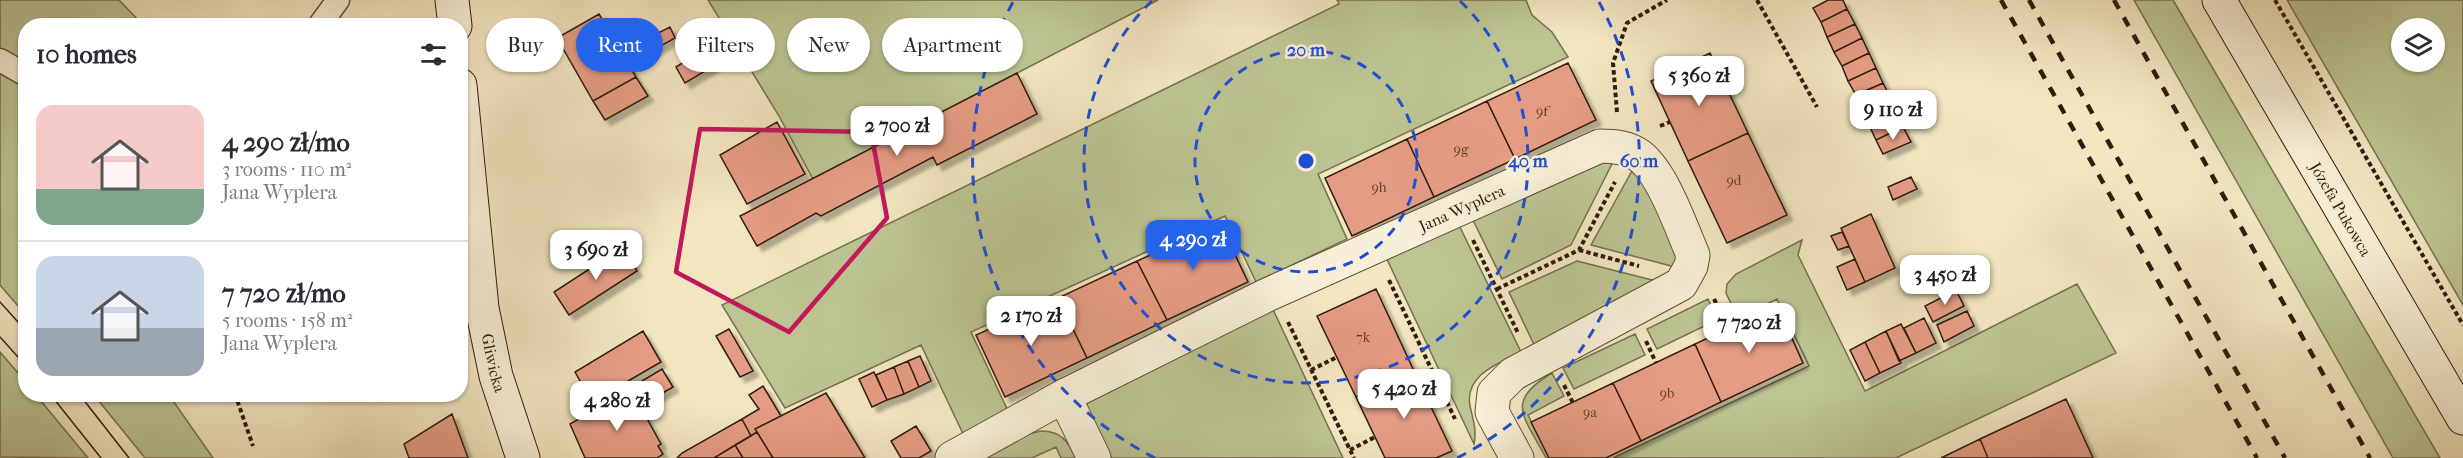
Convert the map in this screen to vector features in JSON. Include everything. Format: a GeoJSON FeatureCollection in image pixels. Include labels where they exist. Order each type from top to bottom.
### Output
{"type":"FeatureCollection","features":[{"type":"Feature","properties":{"kind":"street"},"geometry":{"type":"LineString","coordinates":[[452,0],[454,18]]}},
{"type":"Feature","properties":{"kind":"street","name":"Józefa Pukowca"},"geometry":{"type":"LineString","coordinates":[[2219,0],[2463,418]]}},
{"type":"Feature","properties":{"kind":"street","name":"Jana Wyplera"},"geometry":{"type":"LineString","coordinates":[[952,458],[1064,396],[1274,292],[1600,146],[1625,149]]}},
{"type":"Feature","properties":{"kind":"street"},"geometry":{"type":"LineString","coordinates":[[1510,456],[1492,412],[1494,393],[1512,374],[1681,284],[1691,266],[1693,255],[1655,173],[1639,155],[1625,149]]}},
{"type":"Feature","properties":{"kind":"street","name":"Gliwicka"},"geometry":{"type":"LineString","coordinates":[[468,166],[482,308],[496,376],[523,458]]}},
{"type":"Feature","properties":{"kind":"street"},"geometry":{"type":"LineString","coordinates":[[1064,396],[1094,458]]}},
{"type":"Feature","properties":{"kind":"lane"},"geometry":{"type":"LineString","coordinates":[[325,18],[338,0]]}},
{"type":"Feature","properties":{"kind":"lane"},"geometry":{"type":"LineString","coordinates":[[0,60],[18,70]]}},
{"type":"Feature","properties":{"kind":"path"},"geometry":{"type":"LineString","coordinates":[[1497,289],[1579,250],[1625,149],[1613,63],[1627,23],[1667,0]]}},
{"type":"Feature","properties":{"kind":"path"},"geometry":{"type":"LineString","coordinates":[[1757,0],[1817,107]]}},
{"type":"Feature","properties":{"kind":"path"},"geometry":{"type":"LineString","coordinates":[[2275,0],[2463,325]]}},
{"type":"Feature","properties":{"kind":"path"},"geometry":{"type":"LineString","coordinates":[[1458,209],[1533,363]]}},
{"type":"Feature","properties":{"kind":"path"},"geometry":{"type":"LineString","coordinates":[[1373,248],[1459,426]]}},
{"type":"Feature","properties":{"kind":"path"},"geometry":{"type":"LineString","coordinates":[[1579,250],[1684,278]]}},
{"type":"Feature","properties":{"kind":"path"},"geometry":{"type":"LineString","coordinates":[[1274,292],[1354,458]]}},
{"type":"Feature","properties":{"kind":"path"},"geometry":{"type":"LineString","coordinates":[[1311,370],[1337,357]]}},
{"type":"Feature","properties":{"kind":"path"},"geometry":{"type":"LineString","coordinates":[[238,402],[253,446]]}},
{"type":"Feature","properties":{"kind":"path"},"geometry":{"type":"LineString","coordinates":[[1350,450],[1375,437]]}},
{"type":"Feature","properties":{"kind":"highlighted area"},"geometry":{"type":"Polygon","coordinates":[[[700,129],[871,132],[887,218],[789,332],[676,272],[700,129]]]}},
{"type":"Feature","properties":{"kind":"green space"},"geometry":{"type":"Polygon","coordinates":[[[0,0],[119,0],[136,18],[18,18],[18,306],[0,285],[0,0]]]}},
{"type":"Feature","properties":{"kind":"green space"},"geometry":{"type":"Polygon","coordinates":[[[708,0],[1158,0],[1023,70],[1023,18],[882,18],[882,72],[1019,72],[813,179],[752,72],[775,72],[775,18],[719,18],[708,0]]]}},
{"type":"Feature","properties":{"kind":"green space"},"geometry":{"type":"Polygon","coordinates":[[[1337,0],[1526,0],[1532,15],[1552,32],[1568,57],[1318,174],[1347,239],[1256,282],[1225,216],[971,332],[1009,413],[965,438],[921,345],[785,408],[722,305],[1339,4],[1337,0]]]}},
{"type":"Feature","properties":{"kind":"green space"},"geometry":{"type":"Polygon","coordinates":[[[2134,0],[2173,0],[2440,458],[2393,458],[2134,0]]]}},
{"type":"Feature","properties":{"kind":"green space"},"geometry":{"type":"Polygon","coordinates":[[[2287,0],[2463,0],[2463,305],[2287,0]]]}},
{"type":"Feature","properties":{"kind":"green space"},"geometry":{"type":"Polygon","coordinates":[[[1593,158],[1615,158],[1571,245],[1502,279],[1470,214],[1593,158]]]}},
{"type":"Feature","properties":{"kind":"green space"},"geometry":{"type":"Polygon","coordinates":[[[1633,169],[1640,174],[1682,252],[1679,268],[1591,245],[1633,169]]]}},
{"type":"Feature","properties":{"kind":"green space"},"geometry":{"type":"Polygon","coordinates":[[[1457,221],[1521,352],[1485,372],[1472,386],[1470,406],[1475,430],[1474,444],[1384,253],[1457,221]]]}},
{"type":"Feature","properties":{"kind":"green space"},"geometry":{"type":"Polygon","coordinates":[[[1802,240],[1798,255],[1865,391],[2077,284],[2116,353],[1896,458],[1613,458],[1809,366],[1777,299],[1738,318],[1726,293],[1727,284],[1736,274],[1802,240]]]}},
{"type":"Feature","properties":{"kind":"green space"},"geometry":{"type":"Polygon","coordinates":[[[1577,261],[1668,284],[1537,351],[1509,292],[1577,261]]]}},
{"type":"Feature","properties":{"kind":"green space"},"geometry":{"type":"Polygon","coordinates":[[[1708,299],[1717,320],[1657,349],[1647,329],[1708,299]]]}},
{"type":"Feature","properties":{"kind":"green space"},"geometry":{"type":"Polygon","coordinates":[[[1270,303],[1343,458],[1104,458],[1076,402],[1270,303]]]}},
{"type":"Feature","properties":{"kind":"green space"},"geometry":{"type":"Polygon","coordinates":[[[1635,334],[1645,355],[1574,389],[1563,368],[1635,334]]]}},
{"type":"Feature","properties":{"kind":"green space"},"geometry":{"type":"Polygon","coordinates":[[[0,352],[18,373],[18,402],[42,402],[88,458],[0,457],[0,352]]]}},
{"type":"Feature","properties":{"kind":"green space"},"geometry":{"type":"Polygon","coordinates":[[[1552,373],[1564,396],[1528,415],[1549,458],[1546,458],[1526,421],[1523,402],[1527,393],[1537,383],[1552,373]]]}},
{"type":"Feature","properties":{"kind":"green space"},"geometry":{"type":"Polygon","coordinates":[[[100,402],[174,402],[213,458],[145,458],[100,402]]]}},
{"type":"Feature","properties":{"kind":"green space"},"geometry":{"type":"Polygon","coordinates":[[[1048,431],[1063,438],[1076,458],[1061,458],[1056,447],[1032,458],[980,458],[1028,434],[1048,431]]]}},
{"type":"Feature","properties":{"kind":"building"},"geometry":{"type":"Polygon","coordinates":[[[1828,0],[1843,0],[1847,9],[1821,22],[1813,8],[1828,0]]]}},
{"type":"Feature","properties":{"kind":"building"},"geometry":{"type":"Polygon","coordinates":[[[1847,9],[1855,24],[1827,37],[1821,22],[1847,9]]]}},
{"type":"Feature","properties":{"kind":"building"},"geometry":{"type":"Polygon","coordinates":[[[1855,24],[1862,38],[1834,52],[1827,37],[1855,24]]]}},
{"type":"Feature","properties":{"kind":"building"},"geometry":{"type":"Polygon","coordinates":[[[576,27],[576,71],[564,50],[564,34],[576,27]]]}},
{"type":"Feature","properties":{"kind":"building"},"geometry":{"type":"Polygon","coordinates":[[[670,27],[675,38],[663,45],[663,30],[670,27]]]}},
{"type":"Feature","properties":{"kind":"building"},"geometry":{"type":"Polygon","coordinates":[[[1862,38],[1869,53],[1842,66],[1834,52],[1862,38]]]}},
{"type":"Feature","properties":{"kind":"building"},"geometry":{"type":"Polygon","coordinates":[[[1710,53],[1748,133],[1688,161],[1651,81],[1710,53]]]}},
{"type":"Feature","properties":{"kind":"building"},"geometry":{"type":"Polygon","coordinates":[[[1869,53],[1876,68],[1848,81],[1842,66],[1869,53]]]}},
{"type":"Feature","properties":{"kind":"building"},"geometry":{"type":"Polygon","coordinates":[[[1568,63],[1596,120],[1515,159],[1487,101],[1568,63]]]}},
{"type":"Feature","properties":{"kind":"building"},"geometry":{"type":"Polygon","coordinates":[[[1876,68],[1883,83],[1856,95],[1848,81],[1876,68]]]}},
{"type":"Feature","properties":{"kind":"building"},"geometry":{"type":"Polygon","coordinates":[[[576,72],[633,72],[636,77],[593,101],[576,72]]]}},
{"type":"Feature","properties":{"kind":"building"},"geometry":{"type":"Polygon","coordinates":[[[679,72],[704,72],[685,83],[679,72]]]}},
{"type":"Feature","properties":{"kind":"building"},"geometry":{"type":"Polygon","coordinates":[[[1017,73],[1037,114],[937,165],[933,157],[821,216],[816,213],[757,246],[740,216],[1017,73]]]}},
{"type":"Feature","properties":{"kind":"building"},"geometry":{"type":"Polygon","coordinates":[[[636,77],[648,96],[605,120],[593,101],[636,77]]]}},
{"type":"Feature","properties":{"kind":"building"},"geometry":{"type":"Polygon","coordinates":[[[1883,83],[1890,97],[1863,110],[1856,95],[1883,83]]]}},
{"type":"Feature","properties":{"kind":"building"},"geometry":{"type":"Polygon","coordinates":[[[1890,97],[1897,113],[1869,125],[1863,110],[1890,97]]]}},
{"type":"Feature","properties":{"kind":"building"},"geometry":{"type":"Polygon","coordinates":[[[1487,101],[1515,159],[1434,197],[1407,139],[1487,101]]]}},
{"type":"Feature","properties":{"kind":"building"},"geometry":{"type":"Polygon","coordinates":[[[1897,113],[1903,127],[1876,140],[1869,125],[1897,113]]]}},
{"type":"Feature","properties":{"kind":"building"},"geometry":{"type":"Polygon","coordinates":[[[777,122],[805,174],[747,204],[720,155],[777,122]]]}},
{"type":"Feature","properties":{"kind":"building"},"geometry":{"type":"Polygon","coordinates":[[[1903,127],[1911,142],[1883,154],[1876,140],[1903,127]]]}},
{"type":"Feature","properties":{"kind":"building"},"geometry":{"type":"Polygon","coordinates":[[[1748,133],[1787,215],[1727,243],[1688,161],[1748,133]]]}},
{"type":"Feature","properties":{"kind":"building"},"geometry":{"type":"Polygon","coordinates":[[[1407,139],[1434,197],[1352,236],[1325,178],[1407,139]]]}},
{"type":"Feature","properties":{"kind":"building"},"geometry":{"type":"Polygon","coordinates":[[[1911,177],[1917,189],[1893,200],[1888,187],[1911,177]]]}},
{"type":"Feature","properties":{"kind":"building"},"geometry":{"type":"Polygon","coordinates":[[[1871,214],[1895,268],[1865,282],[1841,228],[1871,214]]]}},
{"type":"Feature","properties":{"kind":"building"},"geometry":{"type":"Polygon","coordinates":[[[1220,223],[1248,282],[1167,320],[1137,261],[1220,223]]]}},
{"type":"Feature","properties":{"kind":"building"},"geometry":{"type":"Polygon","coordinates":[[[1842,232],[1849,246],[1838,250],[1831,236],[1842,232]]]}},
{"type":"Feature","properties":{"kind":"building"},"geometry":{"type":"Polygon","coordinates":[[[623,247],[637,271],[569,315],[554,292],[623,247]]]}},
{"type":"Feature","properties":{"kind":"building"},"geometry":{"type":"Polygon","coordinates":[[[1855,259],[1865,282],[1847,290],[1837,267],[1855,259]]]}},
{"type":"Feature","properties":{"kind":"building"},"geometry":{"type":"Polygon","coordinates":[[[1137,261],[1167,320],[1087,358],[1058,298],[1137,261]]]}},
{"type":"Feature","properties":{"kind":"building"},"geometry":{"type":"Polygon","coordinates":[[[1376,289],[1413,369],[1356,397],[1317,316],[1376,289]]]}},
{"type":"Feature","properties":{"kind":"building"},"geometry":{"type":"Polygon","coordinates":[[[1956,290],[1964,306],[1933,322],[1925,306],[1956,290]]]}},
{"type":"Feature","properties":{"kind":"building"},"geometry":{"type":"Polygon","coordinates":[[[1058,298],[1087,358],[1005,397],[976,335],[1058,298]]]}},
{"type":"Feature","properties":{"kind":"building"},"geometry":{"type":"Polygon","coordinates":[[[1777,305],[1803,363],[1721,402],[1695,344],[1777,305]]]}},
{"type":"Feature","properties":{"kind":"building"},"geometry":{"type":"Polygon","coordinates":[[[1967,311],[1974,326],[1944,342],[1937,325],[1967,311]]]}},
{"type":"Feature","properties":{"kind":"building"},"geometry":{"type":"Polygon","coordinates":[[[1924,318],[1936,343],[1916,353],[1904,328],[1924,318]]]}},
{"type":"Feature","properties":{"kind":"building"},"geometry":{"type":"Polygon","coordinates":[[[1901,324],[1916,353],[1899,361],[1886,331],[1901,324]]]}},
{"type":"Feature","properties":{"kind":"building"},"geometry":{"type":"Polygon","coordinates":[[[729,329],[753,371],[740,377],[716,336],[729,329]]]}},
{"type":"Feature","properties":{"kind":"building"},"geometry":{"type":"Polygon","coordinates":[[[643,331],[661,362],[592,402],[575,372],[643,331]]]}},
{"type":"Feature","properties":{"kind":"building"},"geometry":{"type":"Polygon","coordinates":[[[1886,331],[1901,363],[1880,373],[1865,342],[1886,331]]]}},
{"type":"Feature","properties":{"kind":"building"},"geometry":{"type":"Polygon","coordinates":[[[1865,342],[1880,373],[1865,381],[1850,350],[1865,342]]]}},
{"type":"Feature","properties":{"kind":"building"},"geometry":{"type":"Polygon","coordinates":[[[1695,344],[1721,402],[1641,441],[1613,383],[1695,344]]]}},
{"type":"Feature","properties":{"kind":"building"},"geometry":{"type":"Polygon","coordinates":[[[920,356],[931,381],[919,387],[908,361],[920,356]]]}},
{"type":"Feature","properties":{"kind":"building"},"geometry":{"type":"Polygon","coordinates":[[[908,361],[919,387],[904,394],[894,367],[908,361]]]}},
{"type":"Feature","properties":{"kind":"building"},"geometry":{"type":"Polygon","coordinates":[[[894,367],[904,394],[887,400],[876,375],[894,367]]]}},
{"type":"Feature","properties":{"kind":"building"},"geometry":{"type":"Polygon","coordinates":[[[662,369],[673,387],[637,408],[627,390],[662,369]]]}},
{"type":"Feature","properties":{"kind":"building"},"geometry":{"type":"Polygon","coordinates":[[[1413,369],[1452,451],[1436,458],[1385,458],[1356,397],[1413,369]]]}},
{"type":"Feature","properties":{"kind":"building"},"geometry":{"type":"Polygon","coordinates":[[[874,372],[887,400],[872,407],[859,379],[874,372]]]}},
{"type":"Feature","properties":{"kind":"building"},"geometry":{"type":"Polygon","coordinates":[[[1613,383],[1641,441],[1606,458],[1549,458],[1531,422],[1613,383]]]}},
{"type":"Feature","properties":{"kind":"building"},"geometry":{"type":"Polygon","coordinates":[[[763,386],[781,416],[755,429],[757,432],[751,436],[742,419],[759,409],[749,395],[763,386]]]}},
{"type":"Feature","properties":{"kind":"building"},"geometry":{"type":"Polygon","coordinates":[[[627,390],[637,408],[640,406],[661,444],[658,446],[663,454],[657,458],[585,458],[570,424],[627,390]]]}},
{"type":"Feature","properties":{"kind":"building"},"geometry":{"type":"Polygon","coordinates":[[[826,393],[865,458],[773,458],[755,429],[826,393]]]}},
{"type":"Feature","properties":{"kind":"building"},"geometry":{"type":"Polygon","coordinates":[[[2066,399],[2093,458],[1988,458],[1980,439],[2066,399]]]}},
{"type":"Feature","properties":{"kind":"building"},"geometry":{"type":"Polygon","coordinates":[[[452,414],[468,458],[409,458],[404,444],[452,414]]]}},
{"type":"Feature","properties":{"kind":"building"},"geometry":{"type":"Polygon","coordinates":[[[742,419],[751,436],[714,458],[677,458],[682,453],[742,419]]]}},
{"type":"Feature","properties":{"kind":"building"},"geometry":{"type":"Polygon","coordinates":[[[916,426],[931,451],[919,458],[901,458],[891,441],[916,426]]]}},
{"type":"Feature","properties":{"kind":"building"},"geometry":{"type":"Polygon","coordinates":[[[757,432],[773,458],[743,458],[735,445],[757,432]]]}},
{"type":"Feature","properties":{"kind":"building"},"geometry":{"type":"Polygon","coordinates":[[[1980,439],[1988,458],[1941,458],[1980,439]]]}},
{"type":"Feature","properties":{"kind":"building"},"geometry":{"type":"Polygon","coordinates":[[[735,445],[743,458],[714,458],[735,445]]]}},
{"type":"Feature","properties":{"kind":"tram line"},"geometry":{"type":"LineString","coordinates":[[0,302],[18,322]]}},
{"type":"Feature","properties":{"kind":"tram line"},"geometry":{"type":"LineString","coordinates":[[0,337],[18,357]]}},
{"type":"Feature","properties":{"kind":"tram line"},"geometry":{"type":"LineString","coordinates":[[56,402],[101,458]]}},
{"type":"Feature","properties":{"kind":"tram line"},"geometry":{"type":"LineString","coordinates":[[85,402],[129,458]]}},
{"type":"Feature","properties":{"kind":"railway"},"geometry":{"type":"LineString","coordinates":[[2001,0],[2257,458]]}},
{"type":"Feature","properties":{"kind":"railway"},"geometry":{"type":"LineString","coordinates":[[2029,0],[2285,458]]}},
{"type":"Feature","properties":{"kind":"railway"},"geometry":{"type":"LineString","coordinates":[[2114,0],[2370,458]]}}]}
